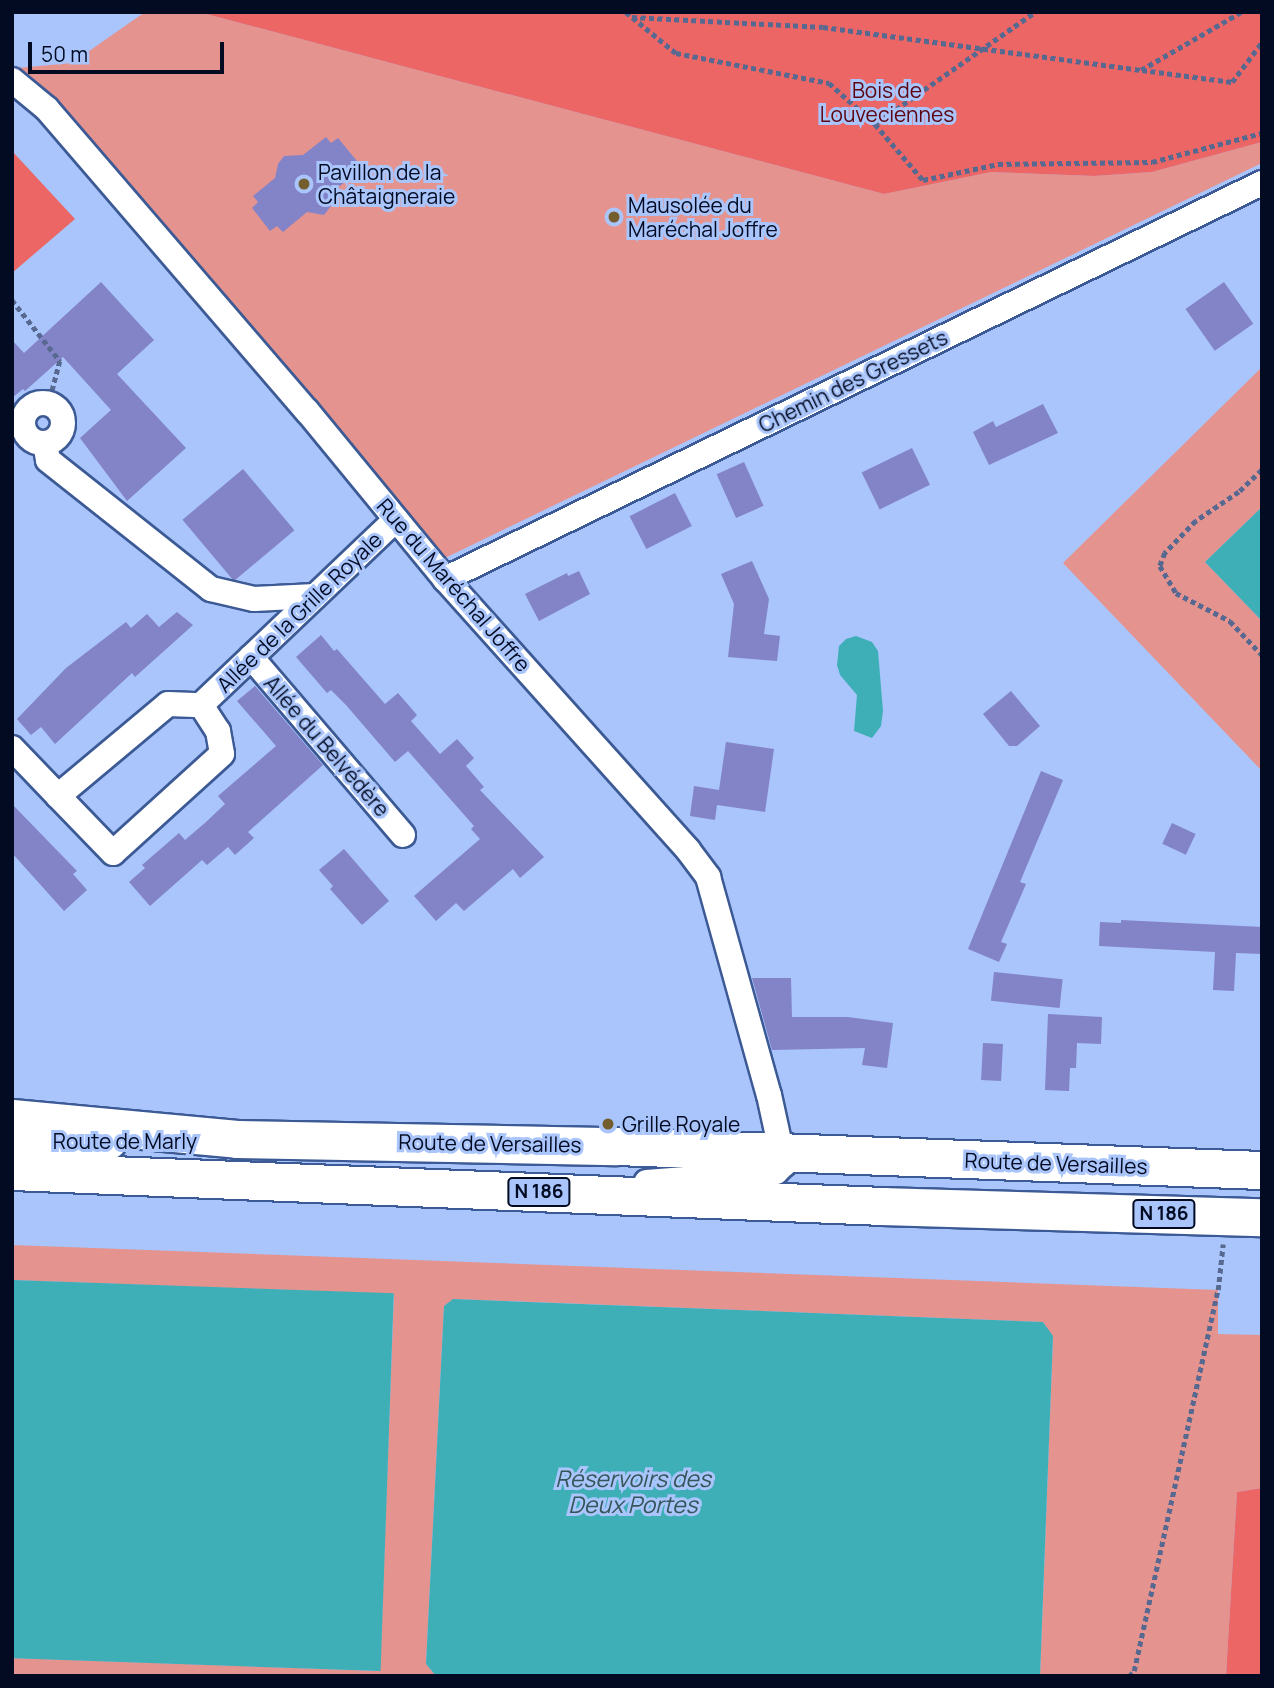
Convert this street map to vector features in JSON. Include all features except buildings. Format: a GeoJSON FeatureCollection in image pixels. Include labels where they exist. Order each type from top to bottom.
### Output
{"type":"FeatureCollection","features":[{"type":"Feature","properties":{"kind":"main road","name":"Route de Versailles"},"geometry":{"type":"LineString","coordinates":[[12,1118],[237,1139],[781,1152],[1262,1170]]}},
{"type":"Feature","properties":{"kind":"main road","name":"Route de Marly"},"geometry":{"type":"LineString","coordinates":[[12,1140],[193,1143],[237,1139]]}},
{"type":"Feature","properties":{"kind":"main road","name":"N 186"},"geometry":{"type":"LineString","coordinates":[[12,1171],[602,1195],[1262,1217]]}},
{"type":"Feature","properties":{"kind":"street","name":"Rue du Maréchal Joffre"},"geometry":{"type":"LineString","coordinates":[[12,80],[47,110],[445,579],[688,850],[708,877],[769,1095],[781,1152]]}},
{"type":"Feature","properties":{"kind":"street","name":"Chemin des Gressets"},"geometry":{"type":"LineString","coordinates":[[445,579],[1262,183]]}},
{"type":"Feature","properties":{"kind":"street"},"geometry":{"type":"LineString","coordinates":[[50,403],[32,405],[22,421],[29,438],[45,443],[48,460],[211,589],[254,599],[315,596]]}},
{"type":"Feature","properties":{"kind":"street","name":"Allée de la Grille Royale"},"geometry":{"type":"LineString","coordinates":[[201,705],[218,731],[222,754],[113,853],[58,796],[168,704],[201,705],[396,519]]}},
{"type":"Feature","properties":{"kind":"street","name":"Allée du Belvédère"},"geometry":{"type":"LineString","coordinates":[[251,657],[403,835]]}},
{"type":"Feature","properties":{"kind":"street"},"geometry":{"type":"LineString","coordinates":[[12,748],[58,796]]}},
{"type":"Feature","properties":{"kind":"street"},"geometry":{"type":"LineString","coordinates":[[602,1195],[646,1182],[776,1172],[784,1164],[781,1152]]}},
{"type":"Feature","properties":{"kind":"path"},"geometry":{"type":"LineString","coordinates":[[626,12],[676,53],[829,83],[875,124],[923,180],[998,164],[1152,162],[1262,133]]}},
{"type":"Feature","properties":{"kind":"path"},"geometry":{"type":"LineString","coordinates":[[875,124],[1035,12]]}},
{"type":"Feature","properties":{"kind":"path"},"geometry":{"type":"LineString","coordinates":[[1141,70],[1241,12]]}},
{"type":"Feature","properties":{"kind":"path"},"geometry":{"type":"LineString","coordinates":[[632,18],[823,27],[1232,82],[1261,45]]}},
{"type":"Feature","properties":{"kind":"path"},"geometry":{"type":"LineString","coordinates":[[12,300],[60,361],[50,403]]}},
{"type":"Feature","properties":{"kind":"path"},"geometry":{"type":"LineString","coordinates":[[1262,470],[1239,492],[1196,521],[1165,553],[1160,566],[1176,593],[1230,621],[1262,655]]}},
{"type":"Feature","properties":{"kind":"path"},"geometry":{"type":"LineString","coordinates":[[1129,1676],[1134,1671],[1218,1290],[1226,1216]]}},
{"type":"Feature","properties":{"kind":"shaded area"},"geometry":{"type":"Polygon","coordinates":[[[145,12],[199,12],[884,194],[991,172],[1094,176],[1152,172],[1262,142],[1262,163],[443,559],[17,68],[72,63],[145,12]]]}},
{"type":"Feature","properties":{"kind":"shaded area"},"geometry":{"type":"Polygon","coordinates":[[[1262,367],[1262,507],[1205,562],[1262,621],[1262,771],[1063,563],[1262,367]]]}},
{"type":"Feature","properties":{"kind":"shaded area"},"geometry":{"type":"Polygon","coordinates":[[[12,1245],[1218,1290],[1218,1334],[1262,1335],[1262,1488],[1237,1492],[1226,1676],[1040,1676],[1053,1337],[1043,1322],[454,1299],[444,1306],[426,1664],[436,1676],[12,1676],[12,1658],[380,1671],[394,1294],[12,1280],[12,1245]]]}},
{"type":"Feature","properties":{"kind":"green space","name":"Bois de Louveciennes"},"geometry":{"type":"Polygon","coordinates":[[[199,12],[1262,12],[1262,142],[1152,172],[1094,176],[991,172],[884,194],[199,12]]]}},
{"type":"Feature","properties":{"kind":"green space"},"geometry":{"type":"Polygon","coordinates":[[[12,151],[75,219],[12,273],[12,151]]]}},
{"type":"Feature","properties":{"kind":"green space"},"geometry":{"type":"Polygon","coordinates":[[[1262,1488],[1262,1676],[1226,1676],[1237,1492],[1262,1488]]]}},
{"type":"Feature","properties":{"kind":"water"},"geometry":{"type":"Polygon","coordinates":[[[1262,507],[1262,621],[1205,562],[1262,507]]]}},
{"type":"Feature","properties":{"kind":"water"},"geometry":{"type":"Polygon","coordinates":[[[856,636],[872,642],[878,651],[883,711],[881,726],[872,738],[854,731],[857,695],[840,675],[837,665],[839,646],[846,639],[856,636]]]}},
{"type":"Feature","properties":{"kind":"water"},"geometry":{"type":"Polygon","coordinates":[[[12,1280],[394,1293],[381,1671],[12,1658],[12,1280]]]}},
{"type":"Feature","properties":{"kind":"water","name":"Réservoirs des Deux Portes"},"geometry":{"type":"Polygon","coordinates":[[[453,1299],[1043,1322],[1053,1336],[1040,1676],[436,1676],[426,1664],[444,1306],[453,1299]]]}},
{"type":"Feature","properties":{"kind":"place","name":"Pavillon de la Châtaigneraie"},"geometry":{"type":"Point","coordinates":[304,184]}},
{"type":"Feature","properties":{"kind":"place","name":"Mausolée du Maréchal Joffre"},"geometry":{"type":"Point","coordinates":[614,217]}},
{"type":"Feature","properties":{"kind":"place","name":"Grille Royale"},"geometry":{"type":"Point","coordinates":[608,1124]}}]}
